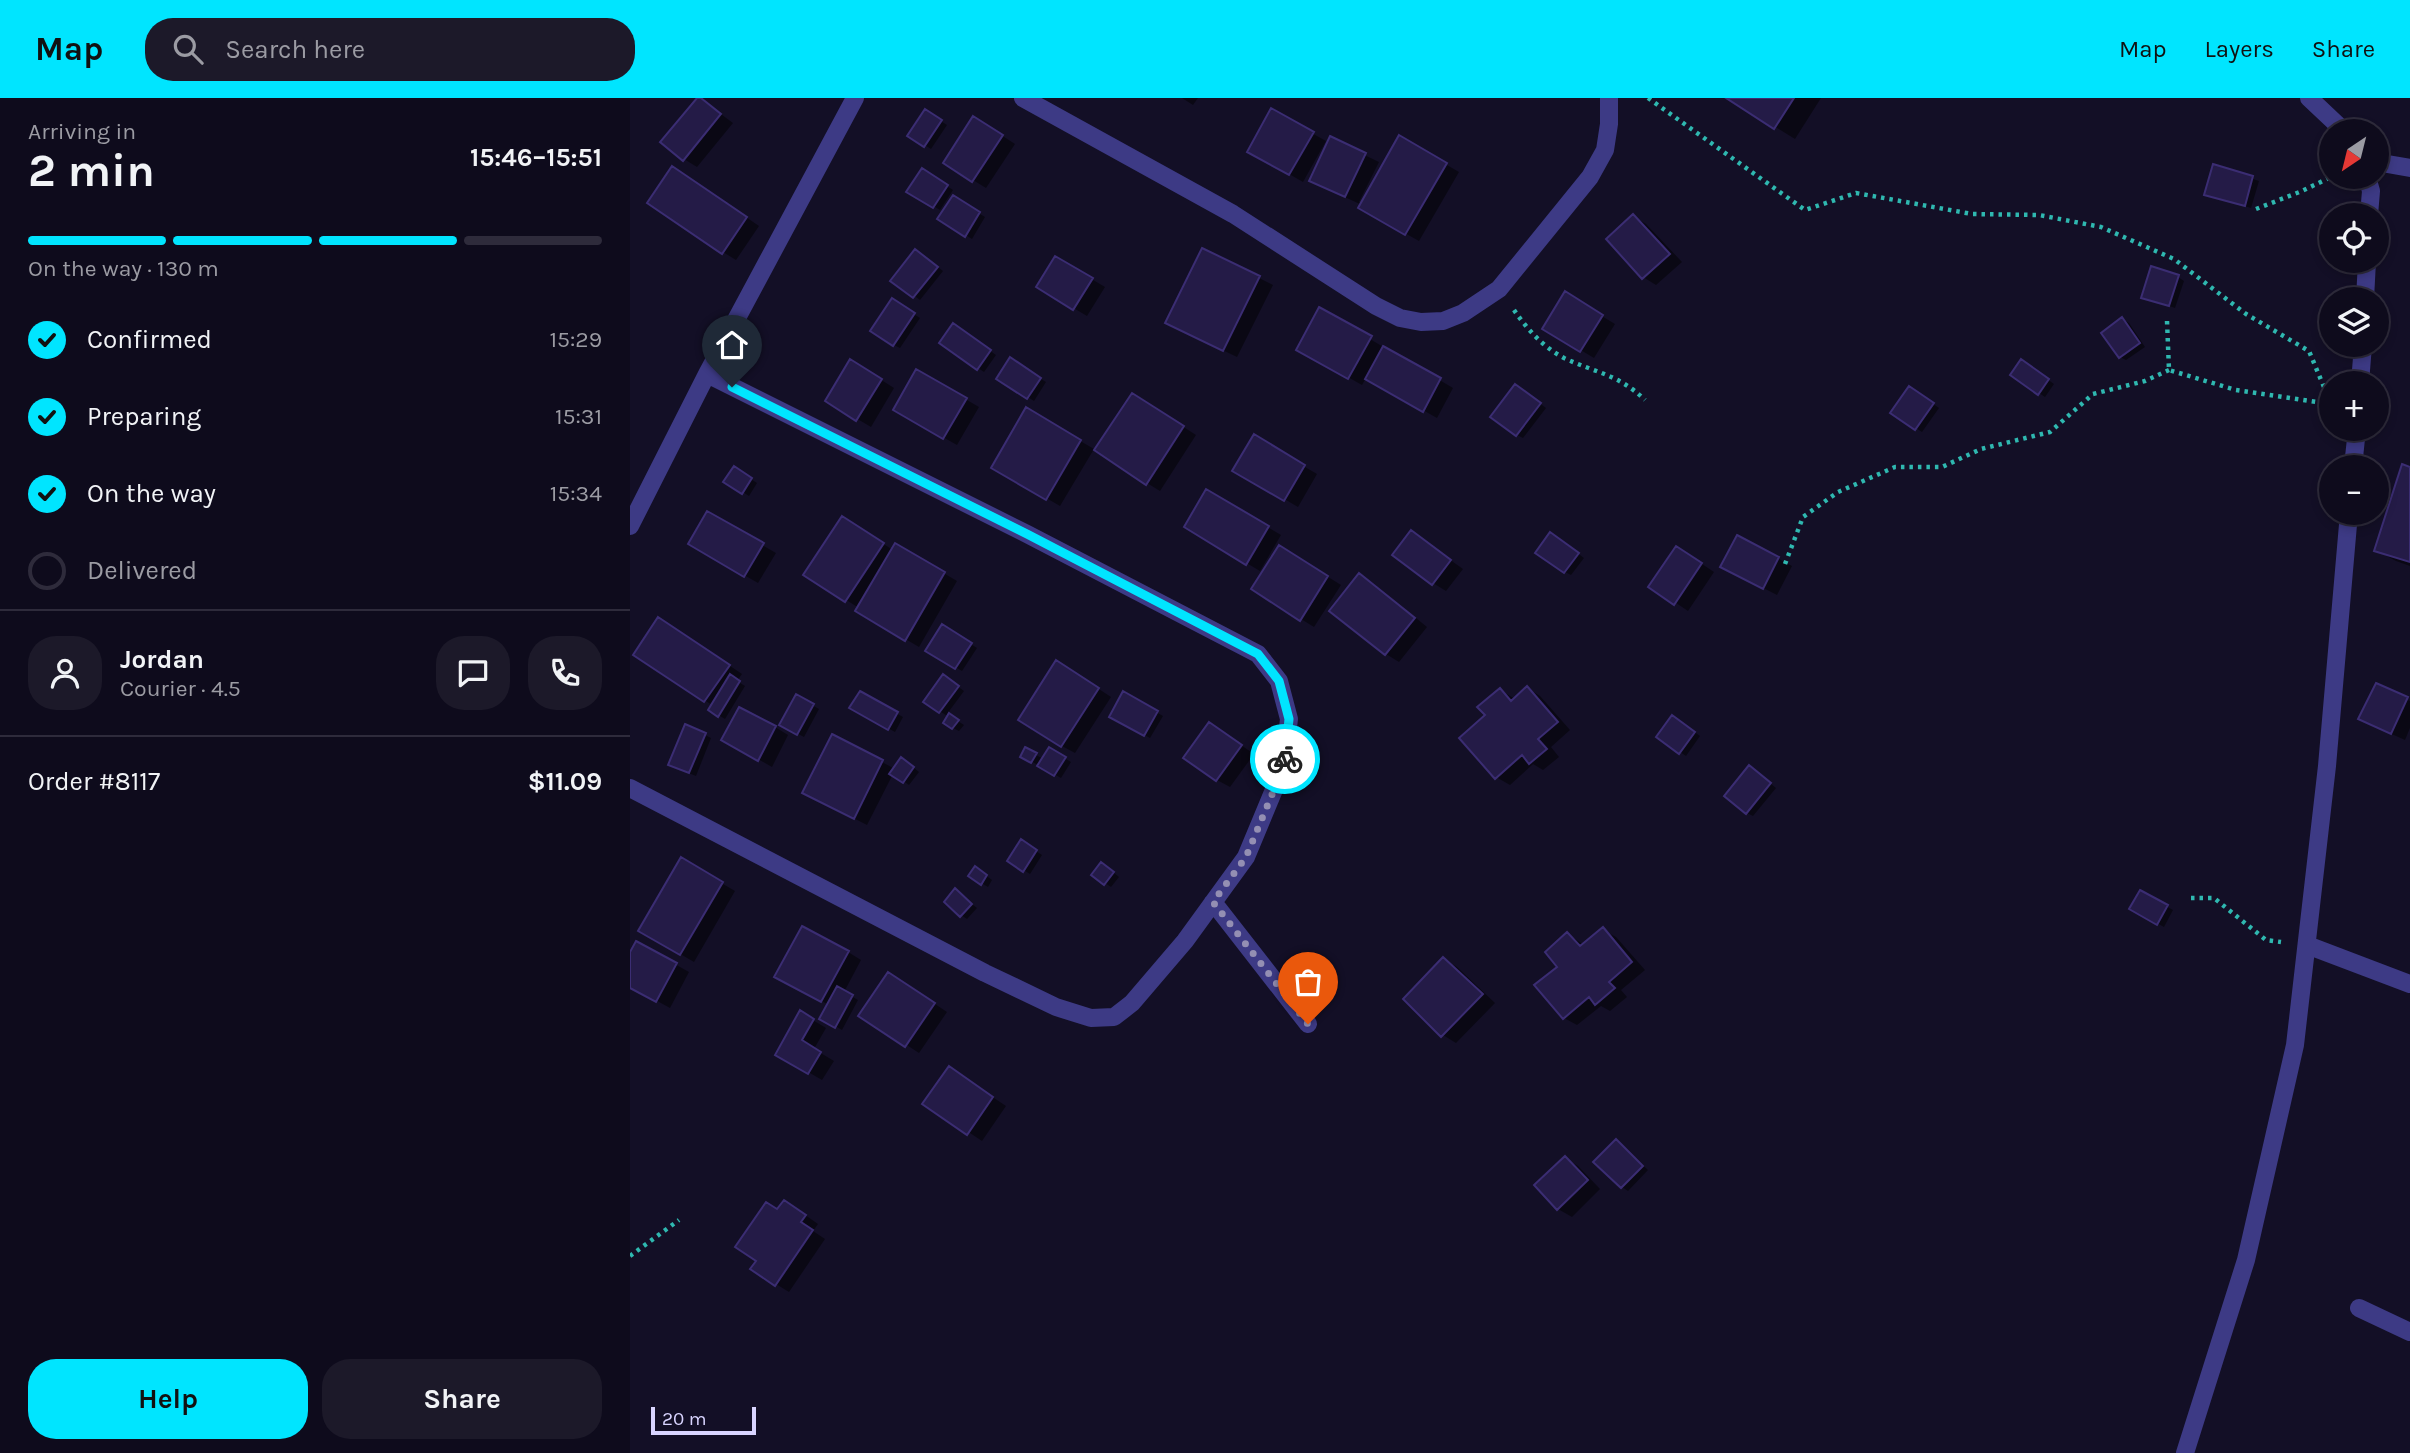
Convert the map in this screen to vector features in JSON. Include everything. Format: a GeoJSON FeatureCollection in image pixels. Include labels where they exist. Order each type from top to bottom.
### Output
{"type":"FeatureCollection","features":[{"type":"Feature","properties":{"kind":"street"},"geometry":{"type":"LineString","coordinates":[[630,526],[707,374],[855,98]]}},
{"type":"Feature","properties":{"kind":"street"},"geometry":{"type":"LineString","coordinates":[[1023,98],[1209,200],[1354,293],[1400,318],[1421,322],[1443,321],[1463,313],[1499,289],[1590,177],[1605,150],[1609,98]]}},
{"type":"Feature","properties":{"kind":"street"},"geometry":{"type":"LineString","coordinates":[[2309,98],[2331,119]]}},
{"type":"Feature","properties":{"kind":"street"},"geometry":{"type":"LineString","coordinates":[[2389,164],[2410,168]]}},
{"type":"Feature","properties":{"kind":"street"},"geometry":{"type":"LineString","coordinates":[[630,788],[985,974],[1056,1007],[1091,1018],[1114,1017],[1132,1003],[1185,941],[1246,857],[1283,768],[1289,719],[1279,681],[1258,654],[1027,534],[707,374]]}},
{"type":"Feature","properties":{"kind":"street"},"geometry":{"type":"LineString","coordinates":[[2185,1453],[2246,1260],[2295,1045],[2327,766],[2348,525]]}},
{"type":"Feature","properties":{"kind":"street"},"geometry":{"type":"LineString","coordinates":[[1213,902],[1308,1024]]}},
{"type":"Feature","properties":{"kind":"street"},"geometry":{"type":"LineString","coordinates":[[2307,945],[2410,984]]}},
{"type":"Feature","properties":{"kind":"street"},"geometry":{"type":"LineString","coordinates":[[2359,1308],[2410,1332]]}},
{"type":"Feature","properties":{"kind":"path"},"geometry":{"type":"LineString","coordinates":[[1648,98],[1805,210],[1856,193],[1972,214],[2039,215],[2101,227],[2174,259],[2246,314],[2309,351],[2319,375]]}},
{"type":"Feature","properties":{"kind":"path"},"geometry":{"type":"LineString","coordinates":[[2256,209],[2319,183]]}},
{"type":"Feature","properties":{"kind":"path"},"geometry":{"type":"LineString","coordinates":[[1499,289],[1528,331],[1545,345],[1562,357],[1618,379],[1645,400]]}},
{"type":"Feature","properties":{"kind":"path"},"geometry":{"type":"LineString","coordinates":[[2166,321],[2169,370]]}},
{"type":"Feature","properties":{"kind":"path"},"geometry":{"type":"LineString","coordinates":[[1786,564],[1803,517],[1838,492],[1895,467],[1942,467],[1982,449],[2050,432],[2093,394],[2145,381],[2169,370],[2236,390],[2319,402]]}},
{"type":"Feature","properties":{"kind":"path"},"geometry":{"type":"LineString","coordinates":[[2191,898],[2214,898],[2266,940],[2307,945]]}},
{"type":"Feature","properties":{"kind":"path"},"geometry":{"type":"LineString","coordinates":[[630,1256],[679,1220]]}},
{"type":"Feature","properties":{"kind":"building"},"geometry":{"type":"Polygon","coordinates":[[[697,98],[701,98],[721,114],[683,161],[660,142],[697,98]]]}},
{"type":"Feature","properties":{"kind":"building"},"geometry":{"type":"Polygon","coordinates":[[[1726,98],[1794,98],[1774,129],[1726,98]]]}},
{"type":"Feature","properties":{"kind":"building"},"geometry":{"type":"Polygon","coordinates":[[[1271,108],[1314,132],[1289,175],[1247,152],[1271,108]]]}},
{"type":"Feature","properties":{"kind":"building"},"geometry":{"type":"Polygon","coordinates":[[[925,109],[942,120],[924,147],[907,136],[925,109]]]}},
{"type":"Feature","properties":{"kind":"building"},"geometry":{"type":"Polygon","coordinates":[[[973,116],[1003,135],[972,182],[943,163],[973,116]]]}},
{"type":"Feature","properties":{"kind":"building"},"geometry":{"type":"Polygon","coordinates":[[[1399,135],[1447,163],[1405,235],[1358,208],[1399,135]]]}},
{"type":"Feature","properties":{"kind":"building"},"geometry":{"type":"Polygon","coordinates":[[[1330,136],[1366,153],[1345,197],[1309,181],[1330,136]]]}},
{"type":"Feature","properties":{"kind":"building"},"geometry":{"type":"Polygon","coordinates":[[[2213,164],[2253,176],[2245,206],[2204,195],[2213,164]]]}},
{"type":"Feature","properties":{"kind":"building"},"geometry":{"type":"Polygon","coordinates":[[[672,166],[747,217],[722,254],[647,203],[672,166]]]}},
{"type":"Feature","properties":{"kind":"building"},"geometry":{"type":"Polygon","coordinates":[[[922,168],[948,185],[933,208],[906,192],[922,168]]]}},
{"type":"Feature","properties":{"kind":"building"},"geometry":{"type":"Polygon","coordinates":[[[953,195],[980,212],[965,237],[937,219],[953,195]]]}},
{"type":"Feature","properties":{"kind":"building"},"geometry":{"type":"Polygon","coordinates":[[[1633,214],[1670,254],[1642,279],[1606,239],[1633,214]]]}},
{"type":"Feature","properties":{"kind":"building"},"geometry":{"type":"Polygon","coordinates":[[[1202,248],[1260,276],[1223,351],[1165,323],[1202,248]]]}},
{"type":"Feature","properties":{"kind":"building"},"geometry":{"type":"Polygon","coordinates":[[[915,249],[938,267],[913,298],[890,281],[915,249]]]}},
{"type":"Feature","properties":{"kind":"building"},"geometry":{"type":"Polygon","coordinates":[[[1055,256],[1093,278],[1073,310],[1036,287],[1055,256]]]}},
{"type":"Feature","properties":{"kind":"building"},"geometry":{"type":"Polygon","coordinates":[[[2151,266],[2179,275],[2169,306],[2141,298],[2151,266]]]}},
{"type":"Feature","properties":{"kind":"building"},"geometry":{"type":"Polygon","coordinates":[[[1565,291],[1603,315],[1580,352],[1542,329],[1565,291]]]}},
{"type":"Feature","properties":{"kind":"building"},"geometry":{"type":"Polygon","coordinates":[[[892,298],[915,313],[893,346],[870,331],[892,298]]]}},
{"type":"Feature","properties":{"kind":"building"},"geometry":{"type":"Polygon","coordinates":[[[1319,307],[1372,336],[1348,379],[1296,350],[1319,307]]]}},
{"type":"Feature","properties":{"kind":"building"},"geometry":{"type":"Polygon","coordinates":[[[2122,317],[2140,343],[2119,358],[2101,333],[2122,317]]]}},
{"type":"Feature","properties":{"kind":"building"},"geometry":{"type":"Polygon","coordinates":[[[953,323],[991,350],[977,370],[939,343],[953,323]]]}},
{"type":"Feature","properties":{"kind":"building"},"geometry":{"type":"Polygon","coordinates":[[[1383,346],[1441,378],[1423,412],[1365,379],[1383,346]]]}},
{"type":"Feature","properties":{"kind":"building"},"geometry":{"type":"Polygon","coordinates":[[[1010,357],[1041,378],[1027,399],[996,379],[1010,357]]]}},
{"type":"Feature","properties":{"kind":"building"},"geometry":{"type":"Polygon","coordinates":[[[850,359],[882,379],[856,421],[825,401],[850,359]]]}},
{"type":"Feature","properties":{"kind":"building"},"geometry":{"type":"Polygon","coordinates":[[[2021,359],[2049,379],[2038,395],[2010,375],[2021,359]]]}},
{"type":"Feature","properties":{"kind":"building"},"geometry":{"type":"Polygon","coordinates":[[[916,369],[967,398],[943,439],[893,410],[916,369]]]}},
{"type":"Feature","properties":{"kind":"building"},"geometry":{"type":"Polygon","coordinates":[[[1515,384],[1541,403],[1516,436],[1490,417],[1515,384]]]}},
{"type":"Feature","properties":{"kind":"building"},"geometry":{"type":"Polygon","coordinates":[[[1909,386],[1934,403],[1915,430],[1890,413],[1909,386]]]}},
{"type":"Feature","properties":{"kind":"building"},"geometry":{"type":"Polygon","coordinates":[[[1132,393],[1184,426],[1146,485],[1094,450],[1132,393]]]}},
{"type":"Feature","properties":{"kind":"building"},"geometry":{"type":"Polygon","coordinates":[[[1026,407],[1081,440],[1046,500],[991,468],[1026,407]]]}},
{"type":"Feature","properties":{"kind":"building"},"geometry":{"type":"Polygon","coordinates":[[[1254,434],[1305,465],[1284,501],[1232,471],[1254,434]]]}},
{"type":"Feature","properties":{"kind":"building"},"geometry":{"type":"Polygon","coordinates":[[[2402,464],[2410,467],[2410,562],[2374,551],[2382,525],[2389,525],[2389,504],[2402,464]]]}},
{"type":"Feature","properties":{"kind":"building"},"geometry":{"type":"Polygon","coordinates":[[[734,466],[752,478],[742,494],[723,482],[734,466]]]}},
{"type":"Feature","properties":{"kind":"building"},"geometry":{"type":"Polygon","coordinates":[[[1206,489],[1269,526],[1246,565],[1184,527],[1206,489]]]}},
{"type":"Feature","properties":{"kind":"building"},"geometry":{"type":"Polygon","coordinates":[[[707,511],[764,543],[744,577],[688,544],[707,511]]]}},
{"type":"Feature","properties":{"kind":"building"},"geometry":{"type":"Polygon","coordinates":[[[842,516],[884,543],[845,602],[803,575],[842,516]]]}},
{"type":"Feature","properties":{"kind":"building"},"geometry":{"type":"Polygon","coordinates":[[[1411,530],[1451,560],[1432,585],[1392,555],[1411,530]]]}},
{"type":"Feature","properties":{"kind":"building"},"geometry":{"type":"Polygon","coordinates":[[[1550,532],[1579,553],[1564,573],[1535,553],[1550,532]]]}},
{"type":"Feature","properties":{"kind":"building"},"geometry":{"type":"Polygon","coordinates":[[[1737,535],[1779,557],[1763,589],[1720,567],[1737,535]]]}},
{"type":"Feature","properties":{"kind":"building"},"geometry":{"type":"Polygon","coordinates":[[[895,543],[945,572],[905,641],[855,611],[895,543]]]}},
{"type":"Feature","properties":{"kind":"building"},"geometry":{"type":"Polygon","coordinates":[[[1279,545],[1328,576],[1300,621],[1251,589],[1279,545]]]}},
{"type":"Feature","properties":{"kind":"building"},"geometry":{"type":"Polygon","coordinates":[[[1676,546],[1702,563],[1674,605],[1648,587],[1676,546]]]}},
{"type":"Feature","properties":{"kind":"building"},"geometry":{"type":"Polygon","coordinates":[[[1359,573],[1415,618],[1385,655],[1329,611],[1359,573]]]}},
{"type":"Feature","properties":{"kind":"building"},"geometry":{"type":"Polygon","coordinates":[[[658,617],[730,665],[704,702],[633,655],[658,617]]]}},
{"type":"Feature","properties":{"kind":"building"},"geometry":{"type":"Polygon","coordinates":[[[942,624],[972,643],[955,669],[925,651],[942,624]]]}},
{"type":"Feature","properties":{"kind":"building"},"geometry":{"type":"Polygon","coordinates":[[[1056,660],[1099,688],[1061,747],[1018,720],[1056,660]]]}},
{"type":"Feature","properties":{"kind":"building"},"geometry":{"type":"Polygon","coordinates":[[[730,674],[740,681],[718,717],[708,710],[730,674]]]}},
{"type":"Feature","properties":{"kind":"building"},"geometry":{"type":"Polygon","coordinates":[[[943,674],[959,686],[939,713],[923,702],[943,674]]]}},
{"type":"Feature","properties":{"kind":"building"},"geometry":{"type":"Polygon","coordinates":[[[2376,683],[2408,697],[2391,734],[2358,719],[2376,683]]]}},
{"type":"Feature","properties":{"kind":"building"},"geometry":{"type":"Polygon","coordinates":[[[1527,686],[1558,722],[1538,739],[1547,749],[1529,764],[1522,755],[1495,779],[1459,738],[1485,715],[1477,707],[1500,688],[1511,701],[1527,686]]]}},
{"type":"Feature","properties":{"kind":"building"},"geometry":{"type":"Polygon","coordinates":[[[860,691],[898,712],[888,730],[849,708],[860,691]]]}},
{"type":"Feature","properties":{"kind":"building"},"geometry":{"type":"Polygon","coordinates":[[[1123,691],[1158,711],[1144,736],[1109,717],[1123,691]]]}},
{"type":"Feature","properties":{"kind":"building"},"geometry":{"type":"Polygon","coordinates":[[[796,694],[814,704],[797,735],[779,725],[796,694]]]}},
{"type":"Feature","properties":{"kind":"building"},"geometry":{"type":"Polygon","coordinates":[[[739,707],[776,726],[758,761],[721,740],[739,707]]]}},
{"type":"Feature","properties":{"kind":"building"},"geometry":{"type":"Polygon","coordinates":[[[949,713],[959,720],[952,729],[943,723],[949,713]]]}},
{"type":"Feature","properties":{"kind":"building"},"geometry":{"type":"Polygon","coordinates":[[[1672,715],[1695,732],[1679,754],[1656,737],[1672,715]]]}},
{"type":"Feature","properties":{"kind":"building"},"geometry":{"type":"Polygon","coordinates":[[[1209,722],[1242,745],[1216,781],[1183,758],[1209,722]]]}},
{"type":"Feature","properties":{"kind":"building"},"geometry":{"type":"Polygon","coordinates":[[[685,724],[706,733],[689,773],[668,765],[685,724]]]}},
{"type":"Feature","properties":{"kind":"building"},"geometry":{"type":"Polygon","coordinates":[[[832,734],[883,760],[854,819],[802,793],[832,734]]]}},
{"type":"Feature","properties":{"kind":"building"},"geometry":{"type":"Polygon","coordinates":[[[1025,747],[1037,753],[1031,763],[1020,757],[1025,747]]]}},
{"type":"Feature","properties":{"kind":"building"},"geometry":{"type":"Polygon","coordinates":[[[1049,747],[1066,757],[1054,776],[1037,766],[1049,747]]]}},
{"type":"Feature","properties":{"kind":"building"},"geometry":{"type":"Polygon","coordinates":[[[901,757],[914,767],[903,783],[889,774],[901,757]]]}},
{"type":"Feature","properties":{"kind":"building"},"geometry":{"type":"Polygon","coordinates":[[[1749,765],[1771,783],[1746,814],[1724,796],[1749,765]]]}},
{"type":"Feature","properties":{"kind":"building"},"geometry":{"type":"Polygon","coordinates":[[[1021,839],[1037,850],[1023,872],[1007,861],[1021,839]]]}},
{"type":"Feature","properties":{"kind":"building"},"geometry":{"type":"Polygon","coordinates":[[[681,857],[723,882],[680,955],[638,931],[681,857]]]}},
{"type":"Feature","properties":{"kind":"building"},"geometry":{"type":"Polygon","coordinates":[[[1101,862],[1114,872],[1104,885],[1091,875],[1101,862]]]}},
{"type":"Feature","properties":{"kind":"building"},"geometry":{"type":"Polygon","coordinates":[[[975,866],[987,875],[981,885],[968,876],[975,866]]]}},
{"type":"Feature","properties":{"kind":"building"},"geometry":{"type":"Polygon","coordinates":[[[955,888],[972,904],[960,917],[944,902],[955,888]]]}},
{"type":"Feature","properties":{"kind":"building"},"geometry":{"type":"Polygon","coordinates":[[[2140,890],[2168,905],[2157,925],[2129,909],[2140,890]]]}},
{"type":"Feature","properties":{"kind":"building"},"geometry":{"type":"Polygon","coordinates":[[[802,926],[849,951],[821,1002],[774,977],[802,926]]]}},
{"type":"Feature","properties":{"kind":"building"},"geometry":{"type":"Polygon","coordinates":[[[1603,927],[1632,962],[1609,982],[1615,988],[1595,1005],[1589,997],[1563,1019],[1534,985],[1557,967],[1545,952],[1567,932],[1580,946],[1603,927]]]}},
{"type":"Feature","properties":{"kind":"building"},"geometry":{"type":"Polygon","coordinates":[[[636,941],[677,963],[656,1002],[630,988],[630,952],[636,941]]]}},
{"type":"Feature","properties":{"kind":"building"},"geometry":{"type":"Polygon","coordinates":[[[1443,957],[1483,994],[1441,1037],[1403,999],[1443,957]]]}},
{"type":"Feature","properties":{"kind":"building"},"geometry":{"type":"Polygon","coordinates":[[[888,972],[935,1003],[905,1047],[858,1016],[888,972]]]}},
{"type":"Feature","properties":{"kind":"building"},"geometry":{"type":"Polygon","coordinates":[[[837,986],[853,995],[835,1028],[819,1019],[837,986]]]}},
{"type":"Feature","properties":{"kind":"building"},"geometry":{"type":"Polygon","coordinates":[[[800,1010],[814,1019],[802,1040],[821,1052],[808,1074],[775,1055],[800,1010]]]}},
{"type":"Feature","properties":{"kind":"building"},"geometry":{"type":"Polygon","coordinates":[[[949,1066],[993,1097],[967,1135],[922,1104],[949,1066]]]}},
{"type":"Feature","properties":{"kind":"building"},"geometry":{"type":"Polygon","coordinates":[[[1616,1139],[1643,1166],[1621,1188],[1593,1162],[1616,1139]]]}},
{"type":"Feature","properties":{"kind":"building"},"geometry":{"type":"Polygon","coordinates":[[[1565,1156],[1588,1180],[1557,1210],[1534,1185],[1565,1156]]]}},
{"type":"Feature","properties":{"kind":"building"},"geometry":{"type":"Polygon","coordinates":[[[784,1200],[806,1215],[801,1222],[813,1230],[775,1286],[750,1269],[756,1261],[735,1247],[766,1202],[777,1209],[784,1200]]]}},
{"type":"Feature","properties":{"kind":"way so far"},"geometry":{"type":"LineString","coordinates":[[1285,759],[1246,857],[1213,902],[1308,1024]]}},
{"type":"Feature","properties":{"kind":"route"},"geometry":{"type":"LineString","coordinates":[[732,387],[1027,534],[1258,654],[1279,681],[1289,719],[1285,759]]}}]}
